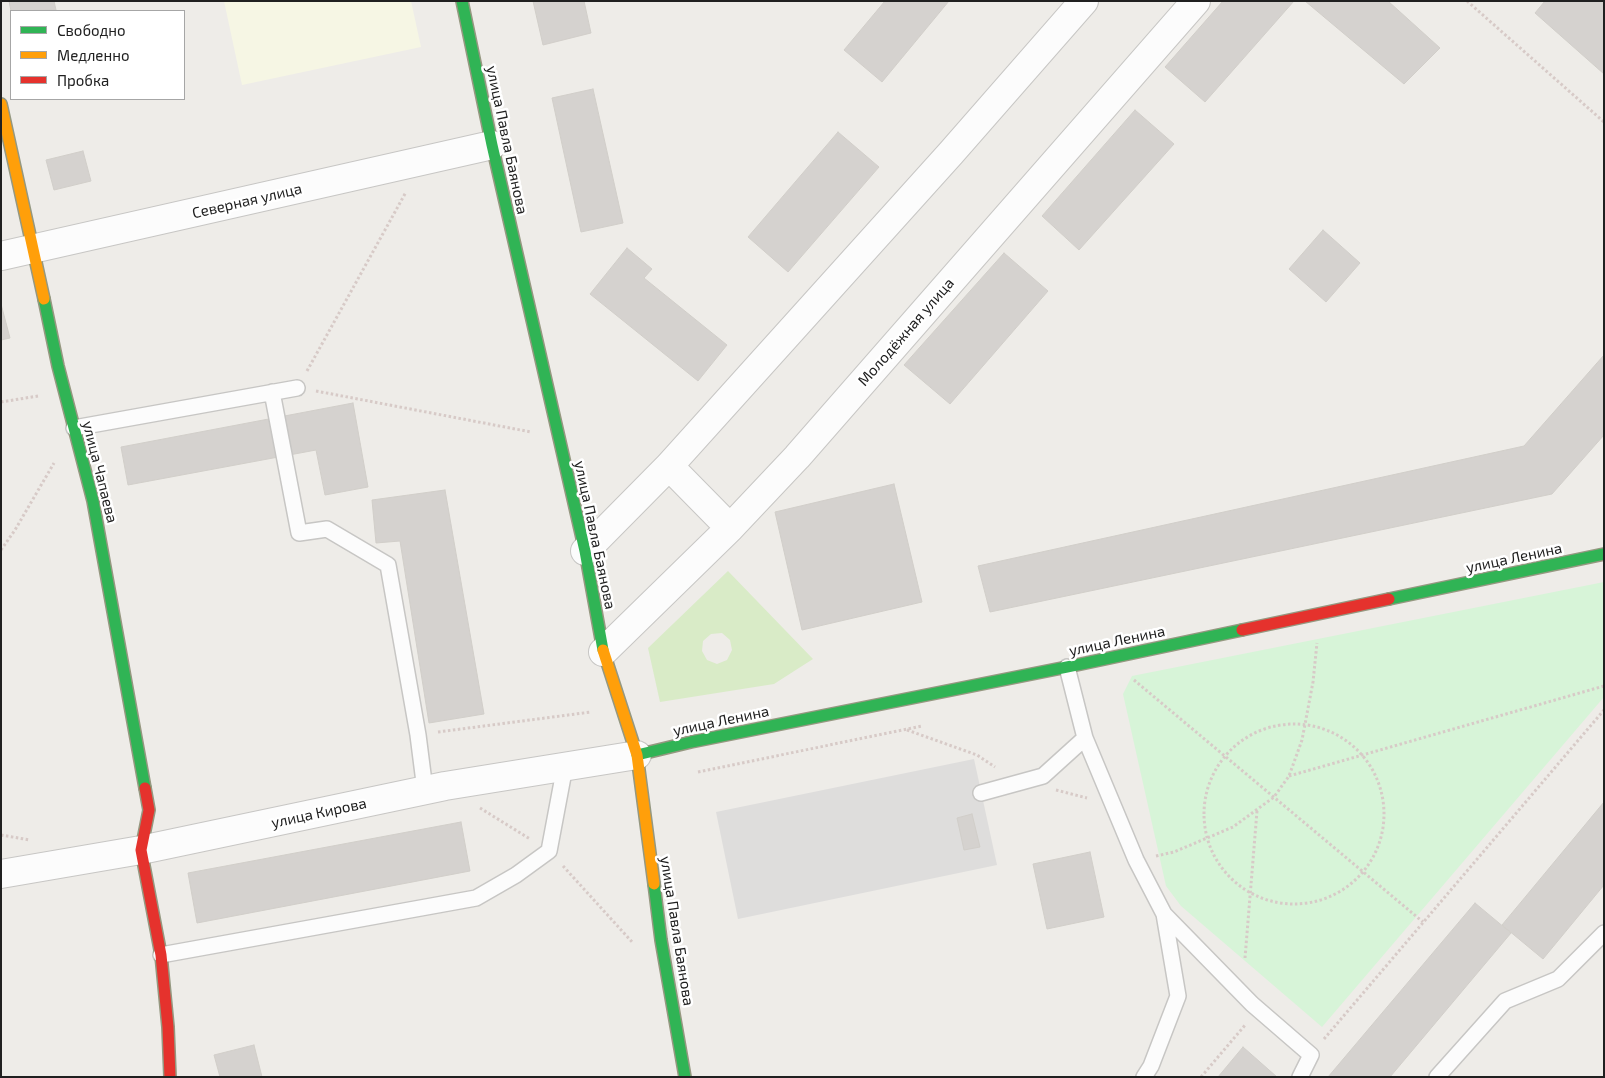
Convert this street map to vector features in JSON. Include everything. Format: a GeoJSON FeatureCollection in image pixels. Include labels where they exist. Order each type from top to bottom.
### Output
{"type":"FeatureCollection","features":[{"type":"Feature","properties":{"kind":"street","name":"улица Павла Баянова"},"geometry":{"type":"LineString","coordinates":[[462,1],[492,145],[585,551],[603,652],[637,755],[661,940],[685,1077]]}},
{"type":"Feature","properties":{"kind":"street"},"geometry":{"type":"LineString","coordinates":[[585,551],[669,466],[951,153],[1084,1]]}},
{"type":"Feature","properties":{"kind":"street","name":"Молодёжная улица"},"geometry":{"type":"LineString","coordinates":[[603,652],[730,528],[797,457],[1196,1]]}},
{"type":"Feature","properties":{"kind":"street","name":"улица Чапаева"},"geometry":{"type":"LineString","coordinates":[[1,104],[64,391],[95,510],[149,810],[142,850]]}},
{"type":"Feature","properties":{"kind":"street","name":"Северная улица"},"geometry":{"type":"LineString","coordinates":[[1,256],[492,145]]}},
{"type":"Feature","properties":{"kind":"street"},"geometry":{"type":"LineString","coordinates":[[669,466],[730,528]]}},
{"type":"Feature","properties":{"kind":"street","name":"улица Ленина"},"geometry":{"type":"LineString","coordinates":[[637,755],[701,740],[1067,667],[1604,554]]}},
{"type":"Feature","properties":{"kind":"street","name":"улица Кирова"},"geometry":{"type":"LineString","coordinates":[[1,874],[142,850],[425,790],[637,755]]}},
{"type":"Feature","properties":{"kind":"street"},"geometry":{"type":"LineString","coordinates":[[142,850],[161,955],[168,1027],[170,1077]]}},
{"type":"Feature","properties":{"kind":"lane"},"geometry":{"type":"LineString","coordinates":[[74,428],[297,388]]}},
{"type":"Feature","properties":{"kind":"lane"},"geometry":{"type":"LineString","coordinates":[[272,392],[299,533],[327,529],[388,565],[418,735],[425,790]]}},
{"type":"Feature","properties":{"kind":"lane"},"geometry":{"type":"LineString","coordinates":[[1067,667],[1085,738],[1136,860],[1164,914],[1259,1010],[1311,1055],[1300,1077]]}},
{"type":"Feature","properties":{"kind":"lane"},"geometry":{"type":"LineString","coordinates":[[982,793],[1043,776],[1085,738]]}},
{"type":"Feature","properties":{"kind":"lane"},"geometry":{"type":"LineString","coordinates":[[161,955],[476,898],[516,875],[549,851],[565,766]]}},
{"type":"Feature","properties":{"kind":"lane"},"geometry":{"type":"LineString","coordinates":[[1144,1077],[1151,1066],[1178,996],[1164,914]]}},
{"type":"Feature","properties":{"kind":"lane"},"geometry":{"type":"LineString","coordinates":[[1437,1077],[1505,1001],[1558,979],[1604,933]]}},
{"type":"Feature","properties":{"kind":"path"},"geometry":{"type":"LineString","coordinates":[[1467,1],[1604,122]]}},
{"type":"Feature","properties":{"kind":"path"},"geometry":{"type":"LineString","coordinates":[[423,161],[297,388],[531,432]]}},
{"type":"Feature","properties":{"kind":"path"},"geometry":{"type":"LineString","coordinates":[[1,402],[64,391]]}},
{"type":"Feature","properties":{"kind":"path"},"geometry":{"type":"LineString","coordinates":[[1,550],[15,530],[74,428]]}},
{"type":"Feature","properties":{"kind":"path"},"geometry":{"type":"LineString","coordinates":[[1136,860],[1174,852],[1206,840],[1233,827],[1274,797],[1289,776],[1302,740],[1313,682],[1318,637]]}},
{"type":"Feature","properties":{"kind":"path"},"geometry":{"type":"LineString","coordinates":[[1129,676],[1423,922]]}},
{"type":"Feature","properties":{"kind":"path"},"geometry":{"type":"LineString","coordinates":[[1289,776],[1604,686]]}},
{"type":"Feature","properties":{"kind":"path"},"geometry":{"type":"LineString","coordinates":[[1311,1055],[1604,710]]}},
{"type":"Feature","properties":{"kind":"path"},"geometry":{"type":"LineString","coordinates":[[418,735],[591,712]]}},
{"type":"Feature","properties":{"kind":"path"},"geometry":{"type":"LineString","coordinates":[[1305,724],[1336,734],[1362,754],[1379,782],[1385,813],[1379,844],[1364,872],[1340,892],[1310,904],[1279,904],[1250,894],[1223,871],[1206,840],[1203,810],[1209,781],[1224,755],[1247,736],[1256,732],[1275,725],[1305,724]]}},
{"type":"Feature","properties":{"kind":"path"},"geometry":{"type":"LineString","coordinates":[[1245,958],[1257,811]]}},
{"type":"Feature","properties":{"kind":"path"},"geometry":{"type":"LineString","coordinates":[[1201,1077],[1259,1010]]}},
{"type":"Feature","properties":{"kind":"shaded area"},"geometry":{"type":"Polygon","coordinates":[[[224,1],[411,1],[421,47],[242,85],[224,1]]]}},
{"type":"Feature","properties":{"kind":"shaded area"},"geometry":{"type":"Polygon","coordinates":[[[974,759],[997,865],[738,919],[716,812],[974,759]]]}},
{"type":"Feature","properties":{"kind":"green space"},"geometry":{"type":"Polygon","coordinates":[[[728,571],[813,659],[774,684],[660,702],[648,648],[728,571]],[[722,633],[711,634],[703,641],[702,651],[707,660],[717,664],[727,660],[732,650],[730,640],[722,633]]]}},
{"type":"Feature","properties":{"kind":"green space"},"geometry":{"type":"Polygon","coordinates":[[[1604,582],[1604,697],[1322,1027],[1181,906],[1166,886],[1123,694],[1132,676],[1604,582]]]}},
{"type":"Feature","properties":{"kind":"building"},"geometry":{"type":"Polygon","coordinates":[[[9,1],[54,1],[56,10],[11,10],[9,1]]]}},
{"type":"Feature","properties":{"kind":"building"},"geometry":{"type":"Polygon","coordinates":[[[533,1],[584,1],[591,33],[543,45],[533,1]]]}},
{"type":"Feature","properties":{"kind":"building"},"geometry":{"type":"Polygon","coordinates":[[[885,1],[949,1],[882,82],[844,50],[885,1]]]}},
{"type":"Feature","properties":{"kind":"building"},"geometry":{"type":"Polygon","coordinates":[[[1223,1],[1294,1],[1205,102],[1165,67],[1223,1]]]}},
{"type":"Feature","properties":{"kind":"building"},"geometry":{"type":"Polygon","coordinates":[[[1305,1],[1388,1],[1440,48],[1404,84],[1305,1]]]}},
{"type":"Feature","properties":{"kind":"building"},"geometry":{"type":"Polygon","coordinates":[[[1545,1],[1604,1],[1604,74],[1535,13],[1545,1]]]}},
{"type":"Feature","properties":{"kind":"building"},"geometry":{"type":"Polygon","coordinates":[[[593,89],[623,223],[581,232],[552,98],[593,89]]]}},
{"type":"Feature","properties":{"kind":"building"},"geometry":{"type":"Polygon","coordinates":[[[1135,110],[1174,144],[1079,250],[1042,216],[1135,110]]]}},
{"type":"Feature","properties":{"kind":"building"},"geometry":{"type":"Polygon","coordinates":[[[838,132],[879,167],[788,272],[748,237],[838,132]]]}},
{"type":"Feature","properties":{"kind":"building"},"geometry":{"type":"Polygon","coordinates":[[[83,151],[91,181],[54,190],[46,160],[83,151]]]}},
{"type":"Feature","properties":{"kind":"building"},"geometry":{"type":"Polygon","coordinates":[[[1323,230],[1360,263],[1326,302],[1289,269],[1323,230]]]}},
{"type":"Feature","properties":{"kind":"building"},"geometry":{"type":"Polygon","coordinates":[[[627,248],[652,269],[644,278],[727,345],[698,381],[590,294],[627,248]]]}},
{"type":"Feature","properties":{"kind":"building"},"geometry":{"type":"Polygon","coordinates":[[[1004,253],[1048,291],[950,404],[904,365],[1004,253]]]}},
{"type":"Feature","properties":{"kind":"building"},"geometry":{"type":"Polygon","coordinates":[[[1,304],[10,338],[1,340],[1,304]]]}},
{"type":"Feature","properties":{"kind":"building"},"geometry":{"type":"Polygon","coordinates":[[[1604,355],[1604,435],[1552,494],[990,612],[978,566],[1524,446],[1604,355]]]}},
{"type":"Feature","properties":{"kind":"building"},"geometry":{"type":"Polygon","coordinates":[[[353,403],[368,487],[325,495],[316,450],[128,485],[121,447],[353,403]]]}},
{"type":"Feature","properties":{"kind":"building"},"geometry":{"type":"Polygon","coordinates":[[[894,484],[922,602],[802,630],[775,512],[894,484]]]}},
{"type":"Feature","properties":{"kind":"building"},"geometry":{"type":"Polygon","coordinates":[[[445,490],[484,714],[429,723],[400,541],[376,543],[372,500],[445,490]]]}},
{"type":"Feature","properties":{"kind":"building"},"geometry":{"type":"Polygon","coordinates":[[[1604,802],[1604,885],[1543,959],[1502,925],[1604,802]]]}},
{"type":"Feature","properties":{"kind":"building"},"geometry":{"type":"Polygon","coordinates":[[[972,814],[980,847],[964,850],[957,818],[972,814]]]}},
{"type":"Feature","properties":{"kind":"building"},"geometry":{"type":"Polygon","coordinates":[[[461,822],[470,871],[197,923],[188,873],[461,822]]]}},
{"type":"Feature","properties":{"kind":"building"},"geometry":{"type":"Polygon","coordinates":[[[1090,852],[1104,917],[1047,929],[1033,864],[1090,852]]]}},
{"type":"Feature","properties":{"kind":"building"},"geometry":{"type":"Polygon","coordinates":[[[1475,903],[1511,933],[1390,1077],[1328,1077],[1475,903]]]}},
{"type":"Feature","properties":{"kind":"building"},"geometry":{"type":"Polygon","coordinates":[[[254,1045],[262,1077],[220,1077],[214,1055],[254,1045]]]}},
{"type":"Feature","properties":{"kind":"building"},"geometry":{"type":"Polygon","coordinates":[[[1243,1047],[1277,1077],[1218,1077],[1243,1047]]]}},
{"type":"Feature","properties":{"kind":"traffic: fast"},"geometry":{"type":"LineString","coordinates":[[462,1],[492,145],[585,551],[603,650]]}},
{"type":"Feature","properties":{"kind":"traffic: fast"},"geometry":{"type":"LineString","coordinates":[[44,299],[58,366],[93,501],[145,788]]}},
{"type":"Feature","properties":{"kind":"traffic: fast"},"geometry":{"type":"LineString","coordinates":[[1389,599],[1604,554]]}},
{"type":"Feature","properties":{"kind":"traffic: fast"},"geometry":{"type":"LineString","coordinates":[[637,755],[691,742],[1242,630]]}},
{"type":"Feature","properties":{"kind":"traffic: fast"},"geometry":{"type":"LineString","coordinates":[[654,884],[661,940],[685,1077]]}},
{"type":"Feature","properties":{"kind":"traffic: slow"},"geometry":{"type":"LineString","coordinates":[[1,104],[44,299]]}},
{"type":"Feature","properties":{"kind":"traffic: slow"},"geometry":{"type":"LineString","coordinates":[[603,650],[637,755],[654,884]]}},
{"type":"Feature","properties":{"kind":"traffic: jam"},"geometry":{"type":"LineString","coordinates":[[1242,630],[1389,599]]}},
{"type":"Feature","properties":{"kind":"traffic: jam"},"geometry":{"type":"LineString","coordinates":[[145,788],[149,810],[141,850],[161,955],[168,1027],[170,1077]]}}]}
